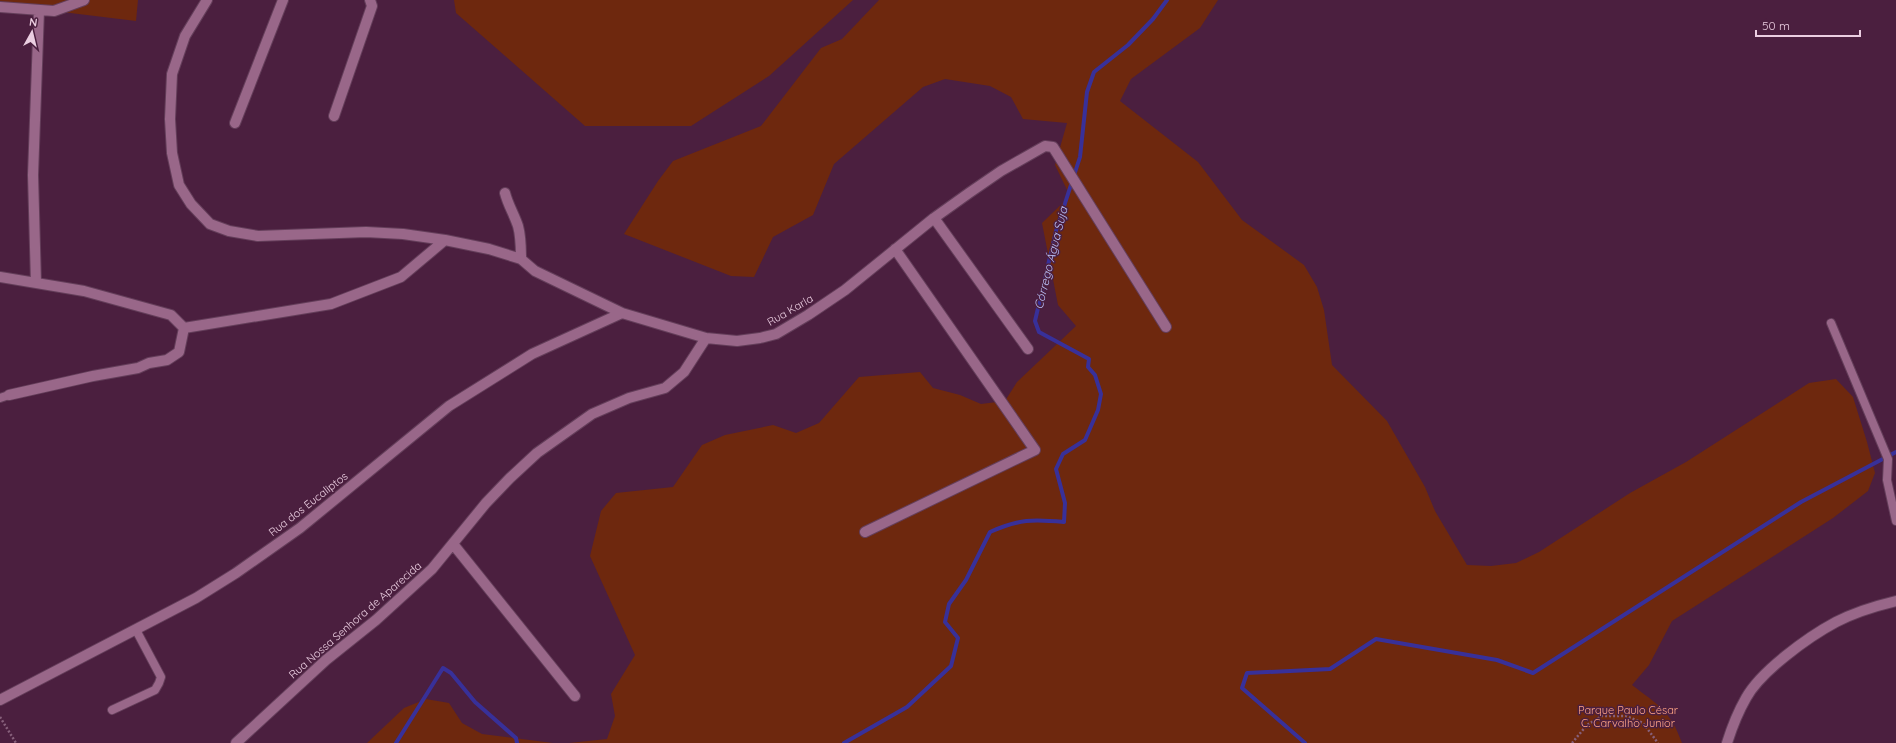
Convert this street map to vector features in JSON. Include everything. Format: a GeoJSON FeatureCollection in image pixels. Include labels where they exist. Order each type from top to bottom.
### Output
{"type":"FeatureCollection","features":[{"type":"Feature","properties":{"kind":"street"},"geometry":{"type":"LineString","coordinates":[[0,7],[54,11],[84,0]]}},
{"type":"Feature","properties":{"kind":"street"},"geometry":{"type":"LineString","coordinates":[[207,0],[185,36],[172,74],[170,119],[172,153],[179,185],[191,204],[210,224],[229,231],[258,236],[366,232],[402,234],[445,240],[489,249],[521,259],[520,237],[517,224],[507,203],[505,193]]}},
{"type":"Feature","properties":{"kind":"street"},"geometry":{"type":"LineString","coordinates":[[235,123],[283,0]]}},
{"type":"Feature","properties":{"kind":"street"},"geometry":{"type":"LineString","coordinates":[[334,116],[372,6],[370,0]]}},
{"type":"Feature","properties":{"kind":"street"},"geometry":{"type":"LineString","coordinates":[[36,283],[33,175],[39,10]]}},
{"type":"Feature","properties":{"kind":"street","name":"Rua Karla"},"geometry":{"type":"LineString","coordinates":[[521,259],[535,271],[622,313],[706,338],[737,341],[760,338],[776,334],[808,315],[845,290],[934,218],[1001,171],[1045,146],[1053,147],[1166,327]]}},
{"type":"Feature","properties":{"kind":"street"},"geometry":{"type":"LineString","coordinates":[[934,218],[1028,349]]}},
{"type":"Feature","properties":{"kind":"street"},"geometry":{"type":"LineString","coordinates":[[184,328],[331,304],[401,278],[445,240]]}},
{"type":"Feature","properties":{"kind":"street"},"geometry":{"type":"LineString","coordinates":[[865,532],[1035,450],[895,250]]}},
{"type":"Feature","properties":{"kind":"street"},"geometry":{"type":"LineString","coordinates":[[0,277],[84,291],[172,315],[184,328]]}},
{"type":"Feature","properties":{"kind":"street","name":"Rua dos Eucaliptos"},"geometry":{"type":"LineString","coordinates":[[0,700],[196,598],[236,573],[300,528],[449,406],[532,354],[622,313]]}},
{"type":"Feature","properties":{"kind":"street"},"geometry":{"type":"LineString","coordinates":[[5,396],[93,376],[138,368],[149,363],[167,360],[179,352],[184,328]]}},
{"type":"Feature","properties":{"kind":"street","name":"Rua Nossa Senhora de Aparecida"},"geometry":{"type":"LineString","coordinates":[[236,743],[326,660],[376,620],[426,574],[453,544],[486,503],[510,478],[538,453],[592,414],[629,398],[665,388],[684,372],[706,338]]}},
{"type":"Feature","properties":{"kind":"street"},"geometry":{"type":"LineString","coordinates":[[453,544],[575,696]]}},
{"type":"Feature","properties":{"kind":"street"},"geometry":{"type":"LineString","coordinates":[[1727,743],[1733,725],[1746,697],[1769,670],[1800,646],[1836,622],[1872,607],[1896,601]]}},
{"type":"Feature","properties":{"kind":"lane"},"geometry":{"type":"LineString","coordinates":[[1831,323],[1888,459],[1887,480],[1896,522]]}},
{"type":"Feature","properties":{"kind":"lane"},"geometry":{"type":"LineString","coordinates":[[112,710],[155,690],[161,677],[136,630]]}},
{"type":"Feature","properties":{"kind":"path"},"geometry":{"type":"LineString","coordinates":[[1572,743],[1587,725],[1602,716],[1626,716],[1643,723],[1658,743]]}},
{"type":"Feature","properties":{"kind":"path"},"geometry":{"type":"LineString","coordinates":[[0,717],[16,743]]}},
{"type":"Feature","properties":{"kind":"green space"},"geometry":{"type":"Polygon","coordinates":[[[0,0],[138,0],[136,21],[54,11],[0,7],[0,0]]]}},
{"type":"Feature","properties":{"kind":"green space"},"geometry":{"type":"Polygon","coordinates":[[[454,0],[853,0],[769,76],[691,126],[585,126],[456,13],[454,0]]]}},
{"type":"Feature","properties":{"kind":"green space","name":"Parque Paulo César C. Carvalho Junior"},"geometry":{"type":"Polygon","coordinates":[[[879,0],[1218,0],[1200,28],[1131,79],[1120,101],[1198,162],[1242,220],[1304,265],[1317,287],[1324,310],[1332,365],[1387,421],[1425,487],[1435,511],[1467,565],[1491,566],[1516,563],[1539,552],[1630,493],[1686,462],[1809,383],[1836,379],[1853,397],[1875,473],[1868,491],[1833,518],[1672,621],[1649,665],[1632,685],[1656,703],[1668,715],[1682,743],[569,743],[607,739],[615,716],[611,694],[635,655],[590,556],[601,511],[616,493],[673,487],[702,445],[725,435],[773,425],[796,433],[819,423],[859,377],[920,372],[933,388],[960,395],[981,404],[1005,401],[1017,382],[1076,326],[1058,305],[1042,223],[1070,196],[1055,165],[1067,123],[1023,119],[1011,97],[990,86],[945,79],[923,87],[834,164],[813,215],[773,237],[754,277],[731,276],[624,234],[658,181],[673,161],[761,126],[821,48],[842,39],[879,0]]]}},
{"type":"Feature","properties":{"kind":"green space"},"geometry":{"type":"Polygon","coordinates":[[[426,699],[449,703],[462,723],[482,734],[553,743],[367,743],[404,708],[426,699]]]}},
{"type":"Feature","properties":{"kind":"waterway","name":"Córrego Água Suja"},"geometry":{"type":"LineString","coordinates":[[844,743],[907,707],[951,666],[958,638],[945,622],[949,604],[966,580],[990,532],[1018,522],[1035,520],[1064,522],[1065,503],[1056,469],[1063,454],[1085,440],[1098,410],[1101,394],[1095,375],[1088,367],[1089,359],[1039,332],[1035,321],[1056,231],[1080,157],[1087,92],[1094,72],[1128,45],[1153,19],[1167,0]]}},
{"type":"Feature","properties":{"kind":"waterway"},"geometry":{"type":"LineString","coordinates":[[1305,743],[1242,688],[1247,673],[1330,669],[1376,639],[1497,660],[1533,673],[1801,502],[1896,452]]}},
{"type":"Feature","properties":{"kind":"waterway","name":"Córrego Água Suja"},"geometry":{"type":"LineString","coordinates":[[396,743],[443,668],[451,673],[475,702],[516,738],[517,743]]}}]}
